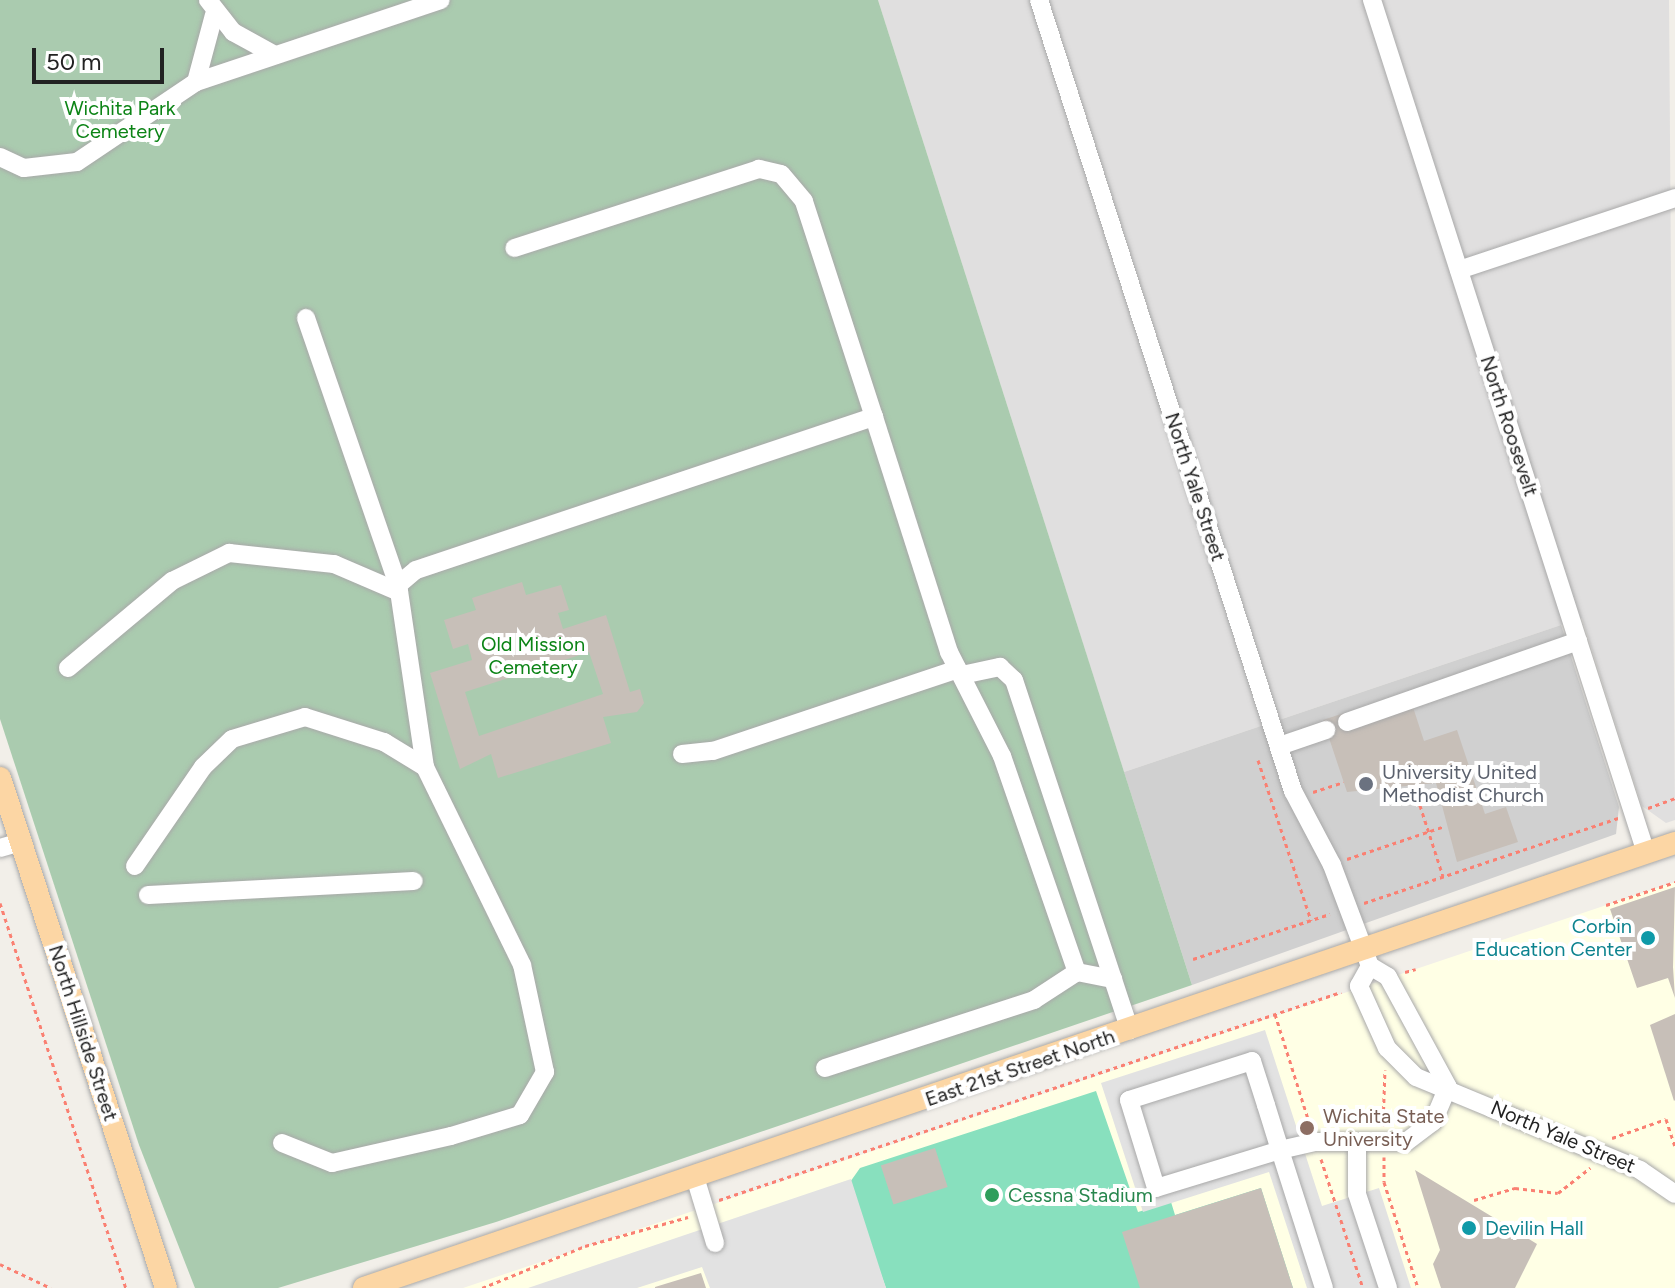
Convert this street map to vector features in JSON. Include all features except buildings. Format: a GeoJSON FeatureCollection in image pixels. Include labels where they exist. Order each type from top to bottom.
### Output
{"type":"FeatureCollection","features":[{"type":"Feature","properties":{"kind":"main road","name":"North Hillside Street"},"geometry":{"type":"LineString","coordinates":[[0,778],[10,845],[166,1288]]}},
{"type":"Feature","properties":{"kind":"main road","name":"East 21st Street North"},"geometry":{"type":"LineString","coordinates":[[364,1288],[1130,1030],[1368,957],[1675,843]]}},
{"type":"Feature","properties":{"kind":"street"},"geometry":{"type":"LineString","coordinates":[[0,157],[24,168],[77,162],[196,82],[441,0]]}},
{"type":"Feature","properties":{"kind":"street","name":"North Yale Street"},"geometry":{"type":"LineString","coordinates":[[1039,0],[1279,746],[1368,957],[1388,977],[1448,1087]]}},
{"type":"Feature","properties":{"kind":"street","name":"North Roosevelt"},"geometry":{"type":"LineString","coordinates":[[1372,0],[1646,853]]}},
{"type":"Feature","properties":{"kind":"street"},"geometry":{"type":"LineString","coordinates":[[196,82],[211,8],[275,55]]}},
{"type":"Feature","properties":{"kind":"street"},"geometry":{"type":"LineString","coordinates":[[514,248],[759,169],[781,174],[804,201],[960,672],[1002,756],[1077,972]]}},
{"type":"Feature","properties":{"kind":"street"},"geometry":{"type":"LineString","coordinates":[[1459,270],[1675,198]]}},
{"type":"Feature","properties":{"kind":"street"},"geometry":{"type":"LineString","coordinates":[[282,1143],[332,1163],[451,1136],[520,1115],[545,1072],[522,965],[425,767],[398,588],[306,318]]}},
{"type":"Feature","properties":{"kind":"street"},"geometry":{"type":"LineString","coordinates":[[398,588],[416,570],[874,417]]}},
{"type":"Feature","properties":{"kind":"street"},"geometry":{"type":"LineString","coordinates":[[68,668],[172,581],[229,553],[334,564],[398,588]]}},
{"type":"Feature","properties":{"kind":"street"},"geometry":{"type":"LineString","coordinates":[[1347,722],[1578,641]]}},
{"type":"Feature","properties":{"kind":"street"},"geometry":{"type":"LineString","coordinates":[[682,754],[713,751],[960,672],[1000,667],[1014,680],[1130,1030]]}},
{"type":"Feature","properties":{"kind":"street"},"geometry":{"type":"LineString","coordinates":[[135,866],[203,767],[232,739],[305,717],[384,742],[425,767]]}},
{"type":"Feature","properties":{"kind":"street"},"geometry":{"type":"LineString","coordinates":[[1279,746],[1326,730]]}},
{"type":"Feature","properties":{"kind":"street"},"geometry":{"type":"LineString","coordinates":[[148,895],[414,881]]}},
{"type":"Feature","properties":{"kind":"street","name":"North Yale Street"},"geometry":{"type":"LineString","coordinates":[[1368,957],[1359,986],[1387,1048],[1416,1077],[1448,1087],[1640,1170],[1675,1194]]}},
{"type":"Feature","properties":{"kind":"street"},"geometry":{"type":"LineString","coordinates":[[825,1068],[1034,1000],[1077,972],[1113,979]]}},
{"type":"Feature","properties":{"kind":"street"},"geometry":{"type":"LineString","coordinates":[[1324,1288],[1280,1150],[1252,1061],[1129,1100],[1156,1188],[1280,1150],[1316,1142],[1357,1145],[1406,1142],[1433,1122],[1448,1087]]}},
{"type":"Feature","properties":{"kind":"street"},"geometry":{"type":"LineString","coordinates":[[1357,1145],[1357,1194],[1388,1288]]}},
{"type":"Feature","properties":{"kind":"street"},"geometry":{"type":"LineString","coordinates":[[695,1177],[715,1243]]}},
{"type":"Feature","properties":{"kind":"path"},"geometry":{"type":"LineString","coordinates":[[1258,760],[1311,920]]}},
{"type":"Feature","properties":{"kind":"path"},"geometry":{"type":"LineString","coordinates":[[1415,790],[1443,876]]}},
{"type":"Feature","properties":{"kind":"path"},"geometry":{"type":"LineString","coordinates":[[1193,959],[1675,798]]}},
{"type":"Feature","properties":{"kind":"path"},"geometry":{"type":"LineString","coordinates":[[1347,859],[1445,826]]}},
{"type":"Feature","properties":{"kind":"path"},"geometry":{"type":"LineString","coordinates":[[1606,905],[1675,882]]}},
{"type":"Feature","properties":{"kind":"path"},"geometry":{"type":"LineString","coordinates":[[0,903],[126,1288]]}},
{"type":"Feature","properties":{"kind":"path"},"geometry":{"type":"LineString","coordinates":[[482,1288],[704,1207],[1341,992],[1348,1005]]}},
{"type":"Feature","properties":{"kind":"path"},"geometry":{"type":"LineString","coordinates":[[1379,1057],[1386,1067],[1384,1182],[1418,1288]]}},
{"type":"Feature","properties":{"kind":"path"},"geometry":{"type":"LineString","coordinates":[[0,1264],[51,1288]]}},
{"type":"Feature","properties":{"kind":"shaded area"},"geometry":{"type":"Polygon","coordinates":[[[878,0],[1669,0],[1675,820],[1666,823],[1642,806],[1582,618],[1124,772],[878,0]]]}},
{"type":"Feature","properties":{"kind":"shaded area"},"geometry":{"type":"Polygon","coordinates":[[[1561,625],[1619,807],[1616,834],[1192,985],[1124,772],[1561,625]]]}},
{"type":"Feature","properties":{"kind":"shaded area","name":"Wichita State University"},"geometry":{"type":"Polygon","coordinates":[[[1675,882],[1675,1288],[463,1288],[1416,969],[1675,882]]]}},
{"type":"Feature","properties":{"kind":"shaded area"},"geometry":{"type":"Polygon","coordinates":[[[1265,1030],[1322,1206],[1379,1188],[1411,1288],[1307,1288],[1269,1172],[1143,1212],[1101,1083],[1265,1030]]]}},
{"type":"Feature","properties":{"kind":"shaded area"},"geometry":{"type":"Polygon","coordinates":[[[851,1179],[886,1288],[710,1288],[702,1267],[637,1288],[528,1288],[851,1179]]]}},
{"type":"Feature","properties":{"kind":"green space","name":"Old Mission Cemetery"},"geometry":{"type":"Polygon","coordinates":[[[0,0],[878,0],[1192,985],[496,1222],[278,1288],[195,1288],[139,1145],[0,719],[0,0]]]}},
{"type":"Feature","properties":{"kind":"green space","name":"Cessna Stadium"},"geometry":{"type":"Polygon","coordinates":[[[1096,1091],[1138,1212],[1171,1202],[1175,1215],[1261,1188],[1293,1288],[886,1288],[848,1185],[860,1168],[1096,1091]]]}},
{"type":"Feature","properties":{"kind":"place","name":"University United Methodist Church"},"geometry":{"type":"Point","coordinates":[1366,784]}},
{"type":"Feature","properties":{"kind":"place","name":"Corbin Education Center"},"geometry":{"type":"Point","coordinates":[1648,938]}},
{"type":"Feature","properties":{"kind":"place","name":"Wichita State University"},"geometry":{"type":"Point","coordinates":[1307,1128]}},
{"type":"Feature","properties":{"kind":"place","name":"Cessna Stadium"},"geometry":{"type":"Point","coordinates":[992,1195]}},
{"type":"Feature","properties":{"kind":"place","name":"Devilin Hall"},"geometry":{"type":"Point","coordinates":[1469,1228]}},
{"type":"Feature","properties":{"kind":"park label","name":"Wichita Park Cemetery"},"geometry":{"type":"Point","coordinates":[120,120]}}]}
